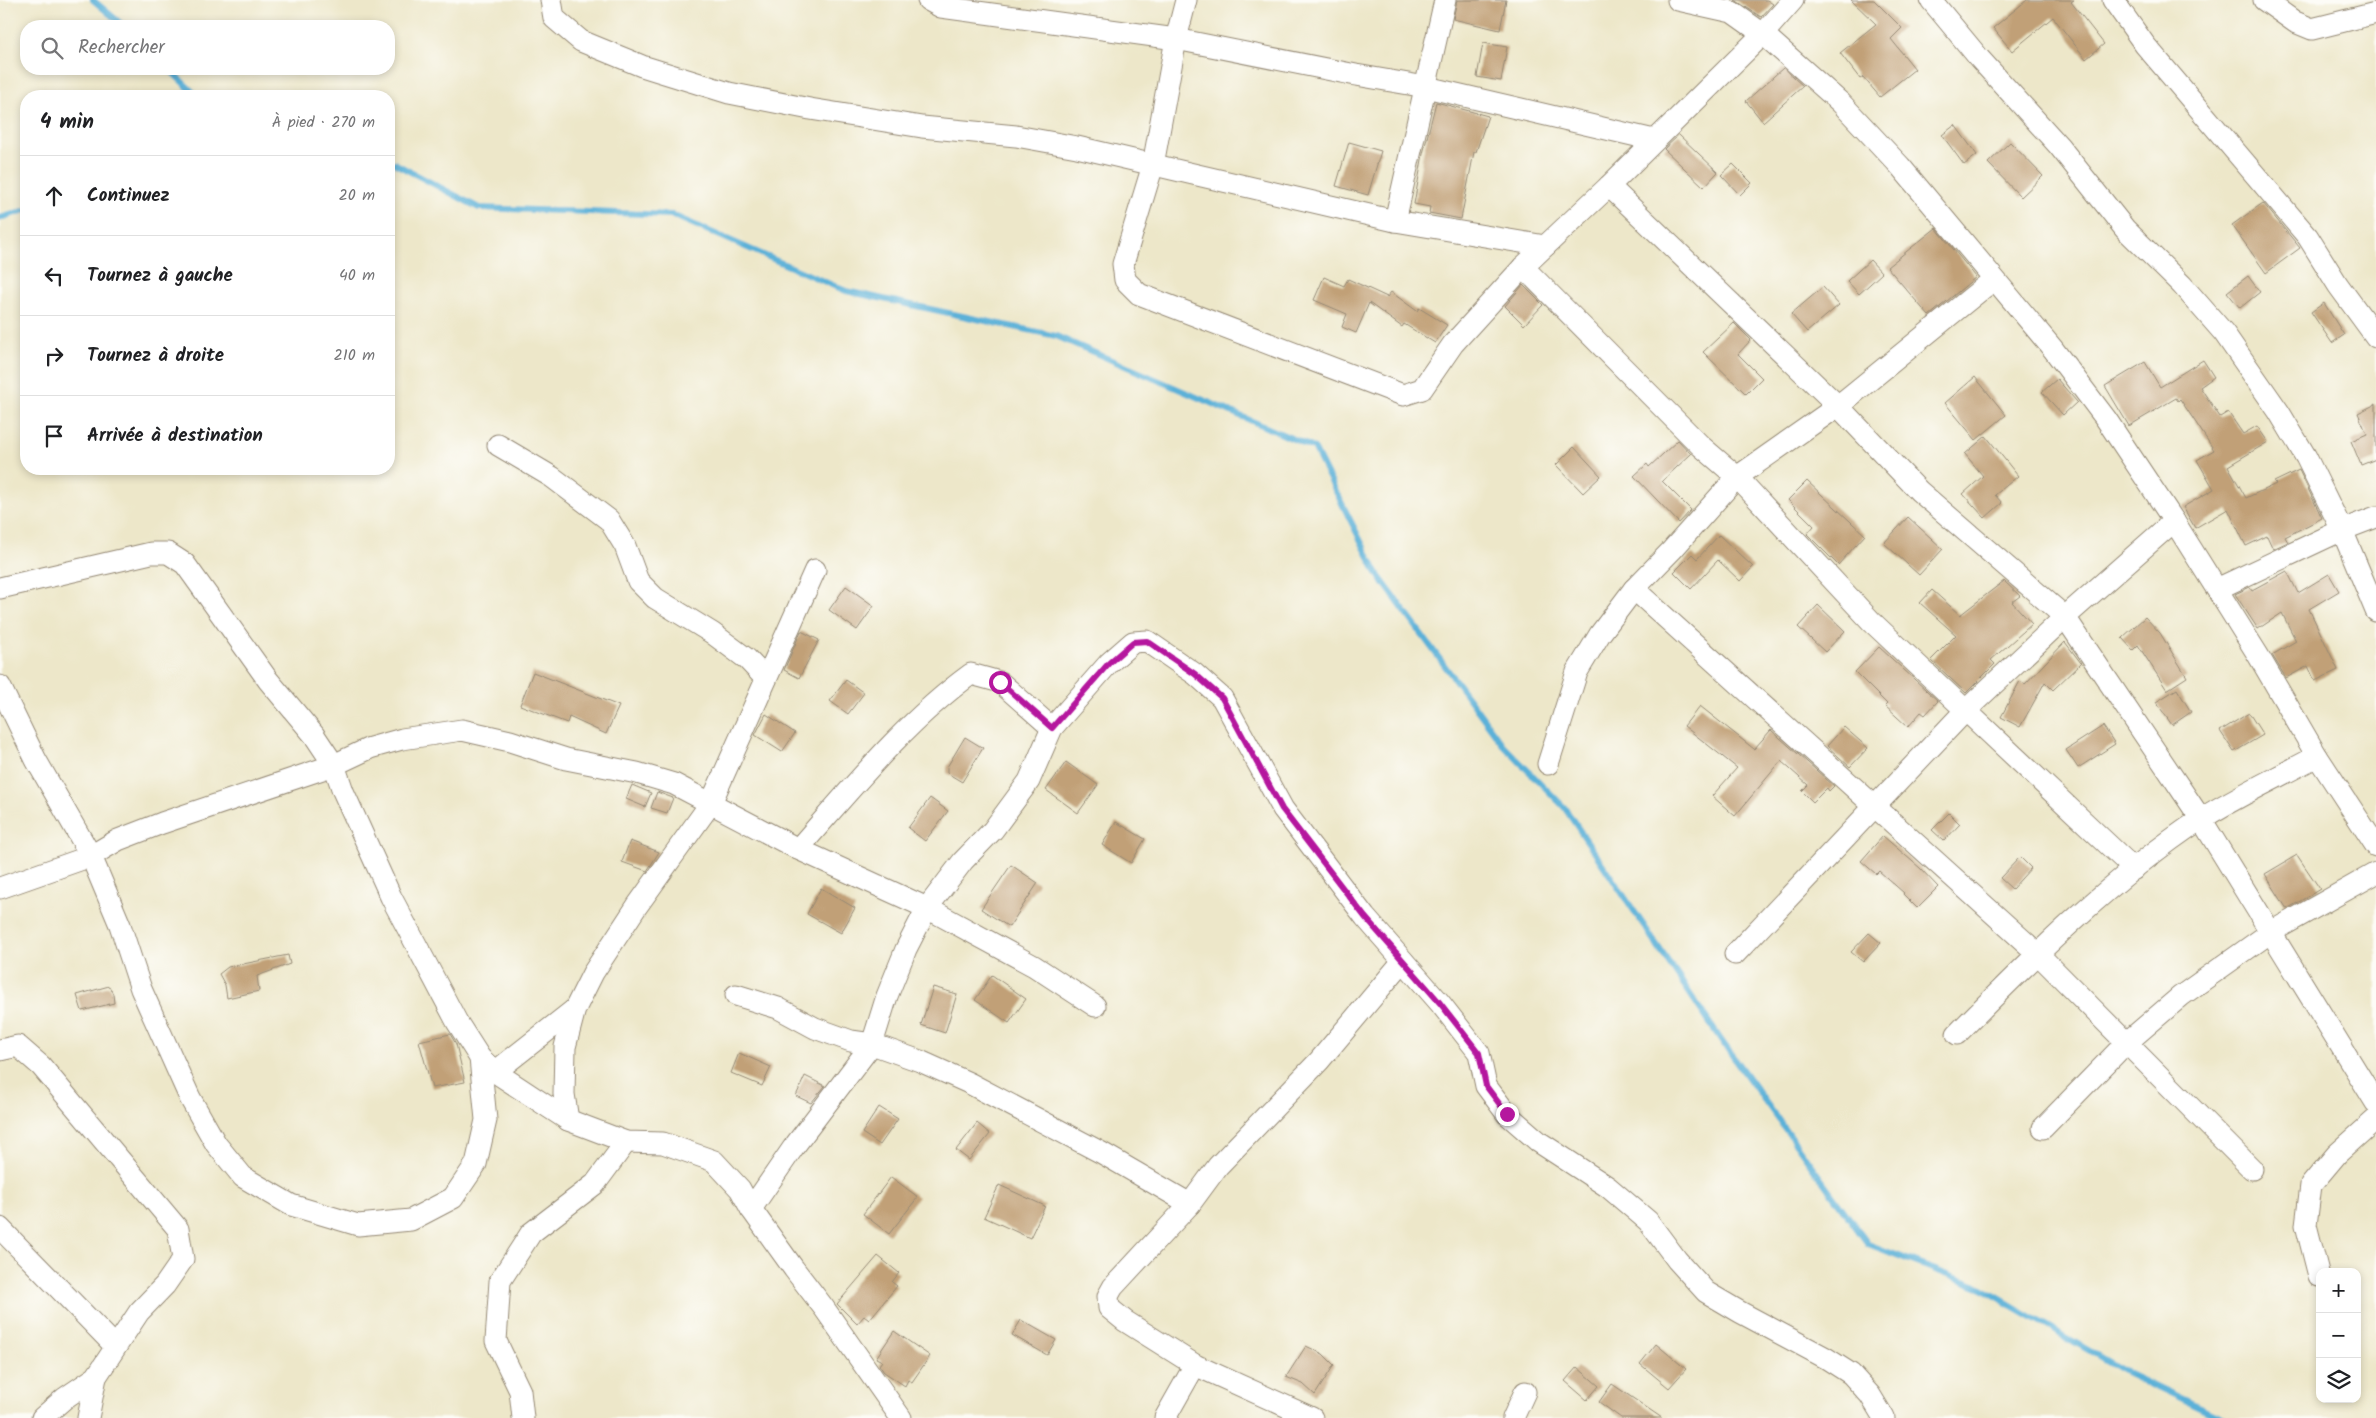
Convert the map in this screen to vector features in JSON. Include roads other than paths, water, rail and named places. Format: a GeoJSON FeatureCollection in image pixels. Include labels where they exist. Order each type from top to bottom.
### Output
{"type":"FeatureCollection","features":[{"type":"Feature","properties":{"kind":"street"},"geometry":{"type":"LineString","coordinates":[[551,0],[554,18],[581,41],[642,66],[729,92],[810,109],[922,127],[1016,136],[1153,165],[1395,221],[1545,246]]}},
{"type":"Feature","properties":{"kind":"street"},"geometry":{"type":"LineString","coordinates":[[928,0],[941,7],[1176,39],[1426,87],[1654,140]]}},
{"type":"Feature","properties":{"kind":"street"},"geometry":{"type":"LineString","coordinates":[[1186,0],[1176,39],[1153,165],[1123,264],[1125,280],[1139,294],[1403,395],[1422,389],[1453,344],[1523,267],[1609,186],[1763,34],[1793,0]]}},
{"type":"Feature","properties":{"kind":"street"},"geometry":{"type":"LineString","coordinates":[[1395,221],[1445,0]]}},
{"type":"Feature","properties":{"kind":"street"},"geometry":{"type":"LineString","coordinates":[[1678,0],[1732,12],[1763,34],[1841,102],[1906,174],[1993,280],[2053,349],[2106,419],[2174,521],[2317,756],[2376,846]]}},
{"type":"Feature","properties":{"kind":"street"},"geometry":{"type":"LineString","coordinates":[[1931,0],[1979,58],[2059,146],[2125,230],[2182,285],[2224,333],[2266,392],[2297,442],[2342,530],[2376,611]]}},
{"type":"Feature","properties":{"kind":"street"},"geometry":{"type":"LineString","coordinates":[[2113,0],[2145,45],[2308,237],[2338,285],[2376,337]]}},
{"type":"Feature","properties":{"kind":"street"},"geometry":{"type":"LineString","coordinates":[[2264,0],[2295,22],[2312,29],[2344,23],[2376,12]]}},
{"type":"Feature","properties":{"kind":"street"},"geometry":{"type":"LineString","coordinates":[[1609,186],[1838,406],[1919,491],[2065,617],[2201,819],[2308,996],[2376,1103]]}},
{"type":"Feature","properties":{"kind":"street"},"geometry":{"type":"LineString","coordinates":[[1523,267],[1702,446],[1737,477],[1871,621],[2134,869]]}},
{"type":"Feature","properties":{"kind":"street"},"geometry":{"type":"LineString","coordinates":[[1548,764],[1577,672],[1600,634],[1634,589],[1672,550],[1737,477],[1838,406],[1993,280]]}},
{"type":"Feature","properties":{"kind":"street"},"geometry":{"type":"LineString","coordinates":[[498,445],[552,476],[609,520],[625,546],[638,581],[655,598],[712,633],[747,659],[766,680]]}},
{"type":"Feature","properties":{"kind":"street"},"geometry":{"type":"LineString","coordinates":[[2217,589],[2376,516]]}},
{"type":"Feature","properties":{"kind":"street"},"geometry":{"type":"LineString","coordinates":[[1735,954],[1965,711],[2065,617],[2174,521]]}},
{"type":"Feature","properties":{"kind":"street"},"geometry":{"type":"LineString","coordinates":[[0,588],[151,553],[168,553],[185,564],[268,680],[314,735],[334,766],[342,791],[391,897],[457,1022],[487,1065],[568,1120],[626,1142],[663,1143],[714,1161],[740,1189],[751,1209],[824,1308],[901,1418]]}},
{"type":"Feature","properties":{"kind":"street"},"geometry":{"type":"LineString","coordinates":[[568,1120],[564,1094],[565,1046],[575,1009],[604,956],[711,802],[815,570]]}},
{"type":"Feature","properties":{"kind":"street"},"geometry":{"type":"LineString","coordinates":[[1634,589],[2037,953],[2125,1044],[2252,1169]]}},
{"type":"Feature","properties":{"kind":"street"},"geometry":{"type":"LineString","coordinates":[[751,1209],[808,1128],[872,1044],[886,996],[906,949],[927,908],[963,861],[993,830],[1029,781],[1052,728],[1109,663],[1133,642],[1147,641],[1195,674],[1222,698],[1282,809],[1365,917],[1440,1003],[1479,1053],[1486,1086],[1507,1114],[1539,1142],[1608,1187],[1648,1221],[1677,1260],[1706,1292],[1826,1358],[1851,1374],[1870,1395],[1884,1418]]}},
{"type":"Feature","properties":{"kind":"street"},"geometry":{"type":"LineString","coordinates":[[798,849],[878,759],[946,692],[971,674],[1000,682],[1052,728]]}},
{"type":"Feature","properties":{"kind":"street"},"geometry":{"type":"LineString","coordinates":[[0,686],[36,760],[91,856],[120,925],[141,988],[190,1098],[216,1144],[243,1177],[291,1205],[358,1224],[411,1220],[453,1198],[476,1164],[486,1120],[487,1065]]}},
{"type":"Feature","properties":{"kind":"street"},"geometry":{"type":"LineString","coordinates":[[0,888],[91,856],[118,840],[162,823],[334,766],[370,748],[402,739],[462,730],[510,741],[566,758],[637,773],[674,784],[798,849],[927,908],[1034,966],[1095,1006]]}},
{"type":"Feature","properties":{"kind":"street"},"geometry":{"type":"LineString","coordinates":[[1957,1034],[2037,953],[2134,869],[2201,819],[2317,756]]}},
{"type":"Feature","properties":{"kind":"street"},"geometry":{"type":"LineString","coordinates":[[2042,1128],[2125,1044],[2181,996],[2271,932],[2376,873]]}},
{"type":"Feature","properties":{"kind":"street"},"geometry":{"type":"LineString","coordinates":[[1312,1418],[1195,1364],[1125,1321],[1109,1308],[1108,1296],[1113,1287],[1190,1204],[1218,1166],[1319,1061],[1403,961]]}},
{"type":"Feature","properties":{"kind":"street"},"geometry":{"type":"LineString","coordinates":[[736,995],[778,1008],[815,1028],[851,1041],[872,1044],[920,1061],[969,1083],[1102,1153],[1190,1204]]}},
{"type":"Feature","properties":{"kind":"street"},"geometry":{"type":"LineString","coordinates":[[487,1065],[575,1009]]}},
{"type":"Feature","properties":{"kind":"street"},"geometry":{"type":"LineString","coordinates":[[0,1050],[18,1046],[41,1066],[178,1229],[183,1259],[165,1285],[139,1312],[96,1377],[88,1418]]}},
{"type":"Feature","properties":{"kind":"street"},"geometry":{"type":"LineString","coordinates":[[2317,1268],[2306,1225],[2310,1185],[2337,1154],[2376,1119]]}},
{"type":"Feature","properties":{"kind":"street"},"geometry":{"type":"LineString","coordinates":[[523,1418],[520,1391],[496,1341],[500,1281],[532,1233],[594,1184],[626,1142]]}},
{"type":"Feature","properties":{"kind":"street"},"geometry":{"type":"LineString","coordinates":[[0,1228],[115,1346]]}},
{"type":"Feature","properties":{"kind":"street"},"geometry":{"type":"LineString","coordinates":[[1165,1418],[1195,1364]]}},
{"type":"Feature","properties":{"kind":"street"},"geometry":{"type":"LineString","coordinates":[[42,1418],[65,1398],[96,1377]]}},
{"type":"Feature","properties":{"kind":"street"},"geometry":{"type":"LineString","coordinates":[[1513,1418],[1525,1392]]}},
{"type":"Feature","properties":{"kind":"waterway"},"geometry":{"type":"LineString","coordinates":[[93,0],[117,20]]}},
{"type":"Feature","properties":{"kind":"waterway"},"geometry":{"type":"LineString","coordinates":[[175,75],[191,90]]}},
{"type":"Feature","properties":{"kind":"waterway"},"geometry":{"type":"LineString","coordinates":[[395,164],[479,208],[672,215],[846,291],[1056,336],[1314,448],[1378,575],[1503,745],[1564,807],[1721,1040],[1868,1244],[1982,1288],[2124,1371],[2223,1418]]}},
{"type":"Feature","properties":{"kind":"waterway"},"geometry":{"type":"LineString","coordinates":[[0,218],[20,212]]}}]}
